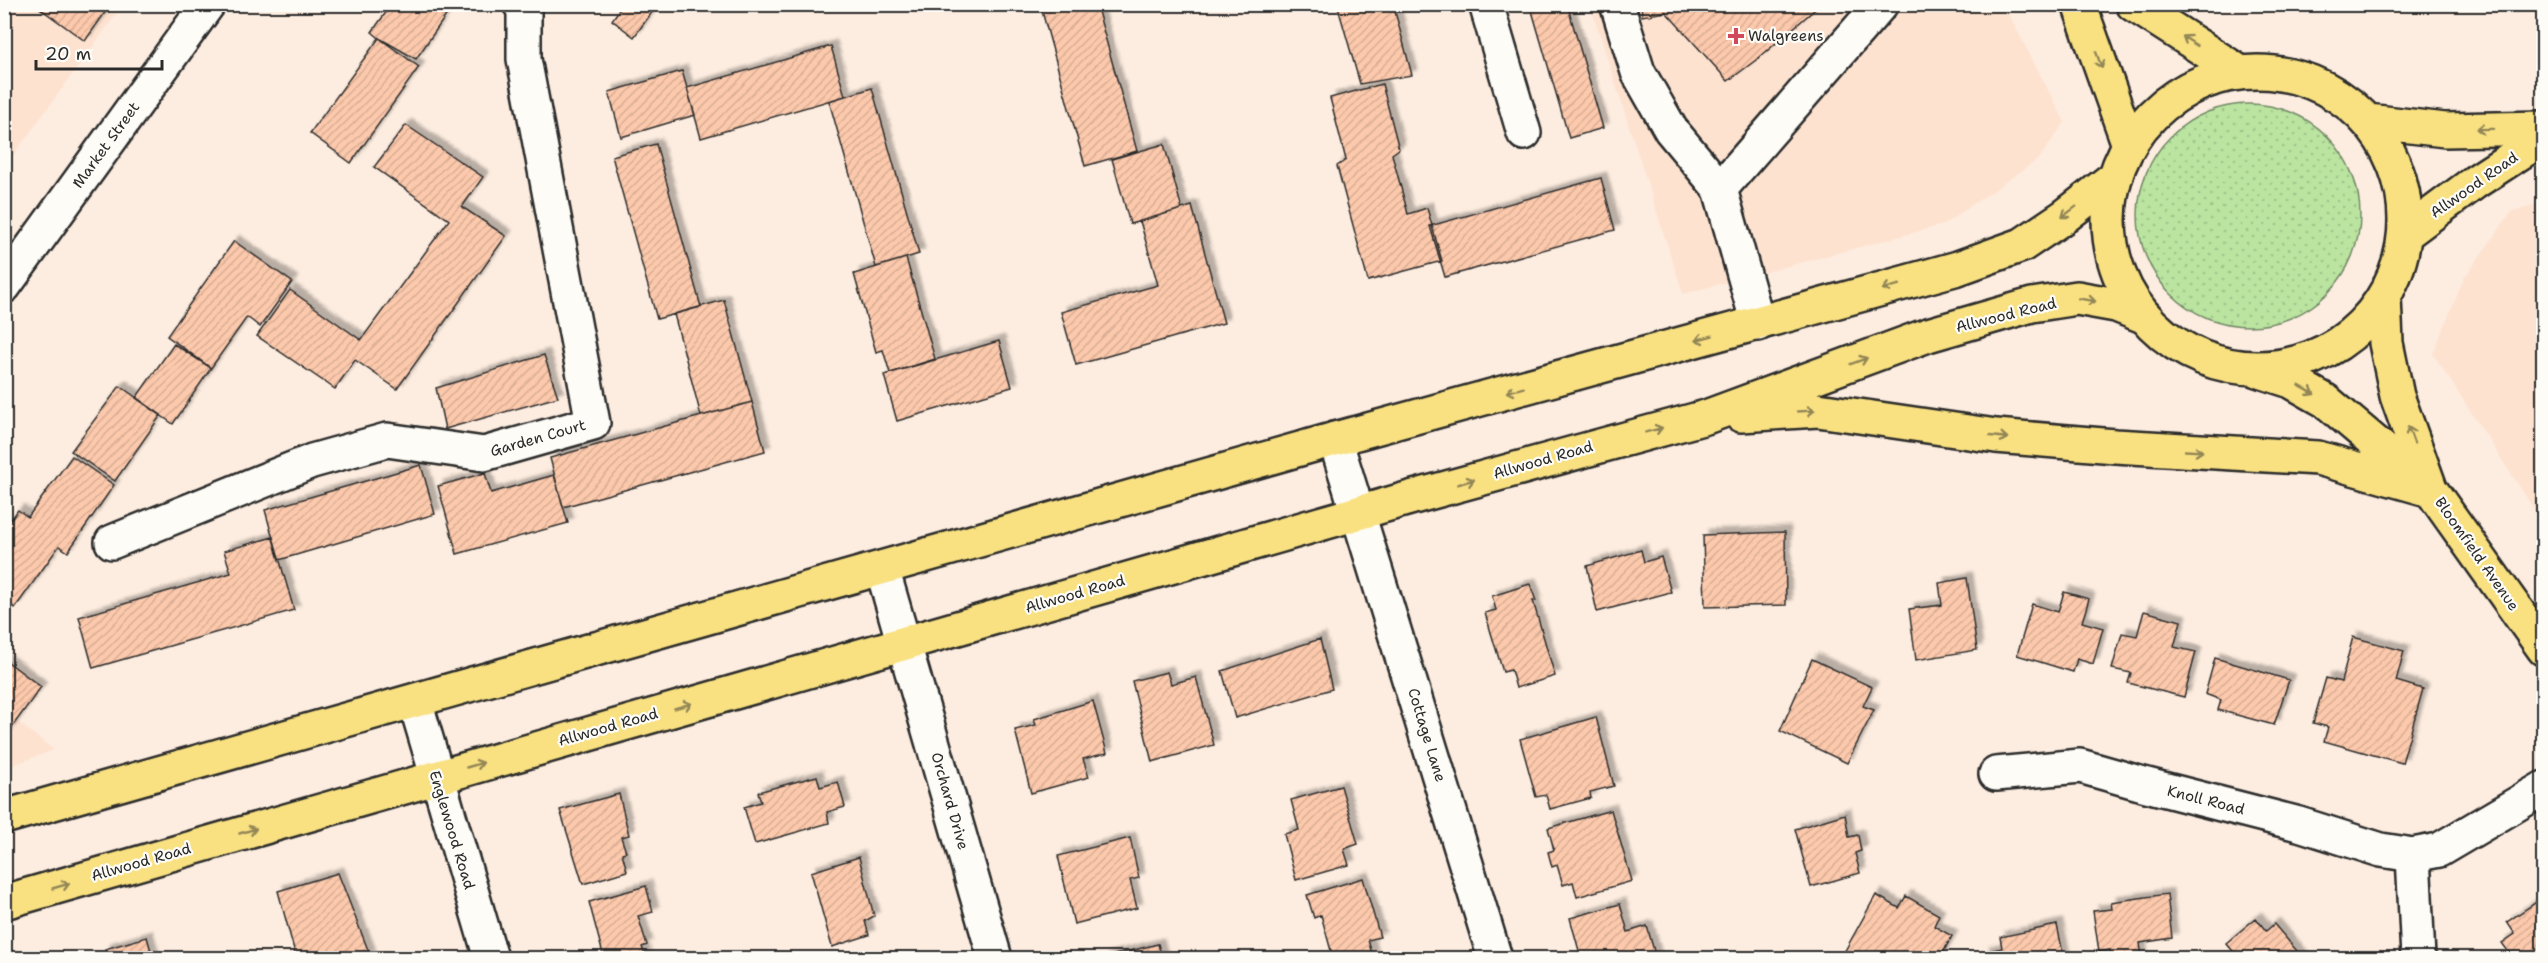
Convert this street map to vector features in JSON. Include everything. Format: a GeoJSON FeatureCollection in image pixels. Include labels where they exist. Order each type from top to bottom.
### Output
{"type":"FeatureCollection","features":[{"type":"Feature","properties":{"kind":"main road"},"geometry":{"type":"LineString","coordinates":[[2079,4],[2129,145]]}},
{"type":"Feature","properties":{"kind":"main road"},"geometry":{"type":"LineString","coordinates":[[2133,4],[2239,72]]}},
{"type":"Feature","properties":{"kind":"main road"},"geometry":{"type":"LineString","coordinates":[[2239,72],[2275,72],[2309,80],[2341,97],[2367,120],[2391,154],[2403,193],[2405,234],[2398,267],[2384,297],[2360,327],[2328,350],[2292,365],[2253,369],[2212,362],[2174,344],[2143,316],[2123,285],[2111,249],[2108,212],[2116,176],[2129,145],[2150,118],[2176,96],[2206,80],[2239,72]]}},
{"type":"Feature","properties":{"kind":"main road","name":"Allwood Road"},"geometry":{"type":"LineString","coordinates":[[2367,120],[2445,130],[2544,128]]}},
{"type":"Feature","properties":{"kind":"main road","name":"Allwood Road"},"geometry":{"type":"LineString","coordinates":[[2405,234],[2475,182],[2544,137]]}},
{"type":"Feature","properties":{"kind":"main road"},"geometry":{"type":"LineString","coordinates":[[4,817],[1335,439],[1958,268],[2022,245],[2065,216],[2116,176]]}},
{"type":"Feature","properties":{"kind":"main road","name":"Bloomfield Avenue"},"geometry":{"type":"LineString","coordinates":[[2384,297],[2386,343],[2397,396],[2431,490]]}},
{"type":"Feature","properties":{"kind":"main road","name":"Allwood Road"},"geometry":{"type":"LineString","coordinates":[[4,902],[1571,452],[1706,417],[1928,335],[2038,303],[2077,298],[2116,305],[2143,316]]}},
{"type":"Feature","properties":{"kind":"main road","name":"Bloomfield Avenue"},"geometry":{"type":"LineString","coordinates":[[2253,369],[2291,381],[2326,400],[2431,490],[2544,649]]}},
{"type":"Feature","properties":{"kind":"main road"},"geometry":{"type":"LineString","coordinates":[[1706,417],[1818,410],[1996,436],[2115,446],[2318,458],[2431,490]]}},
{"type":"Feature","properties":{"kind":"street","name":"Market Street"},"geometry":{"type":"LineString","coordinates":[[4,286],[208,4]]}},
{"type":"Feature","properties":{"kind":"street","name":"Garden Court"},"geometry":{"type":"LineString","coordinates":[[112,542],[312,461],[387,440],[484,454],[593,423],[524,59],[524,9],[520,4]]}},
{"type":"Feature","properties":{"kind":"street"},"geometry":{"type":"LineString","coordinates":[[1486,4],[1524,133]]}},
{"type":"Feature","properties":{"kind":"street"},"geometry":{"type":"LineString","coordinates":[[1617,4],[1638,72],[1671,130],[1720,189],[1758,324]]}},
{"type":"Feature","properties":{"kind":"street"},"geometry":{"type":"LineString","coordinates":[[1720,189],[1881,4]]}},
{"type":"Feature","properties":{"kind":"street","name":"Cottage Lane"},"geometry":{"type":"LineString","coordinates":[[1335,439],[1495,958]]}},
{"type":"Feature","properties":{"kind":"street","name":"Orchard Drive"},"geometry":{"type":"LineString","coordinates":[[882,568],[995,958]]}},
{"type":"Feature","properties":{"kind":"street","name":"Englewood Road"},"geometry":{"type":"LineString","coordinates":[[415,700],[491,958]]}},
{"type":"Feature","properties":{"kind":"street","name":"Knoll Road"},"geometry":{"type":"LineString","coordinates":[[1996,774],[2080,766],[2299,824],[2381,850],[2413,855]]}},
{"type":"Feature","properties":{"kind":"street"},"geometry":{"type":"LineString","coordinates":[[2418,958],[2413,855],[2439,850],[2544,788]]}},
{"type":"Feature","properties":{"kind":"shaded area"},"geometry":{"type":"Polygon","coordinates":[[[5,5],[123,5],[5,167],[5,5]]]}},
{"type":"Feature","properties":{"kind":"shaded area"},"geometry":{"type":"Polygon","coordinates":[[[1590,5],[2004,5],[2065,122],[2039,159],[1943,225],[1683,294],[1590,5]]]}},
{"type":"Feature","properties":{"kind":"shaded area"},"geometry":{"type":"Polygon","coordinates":[[[2544,202],[2543,523],[2433,354],[2464,278],[2512,211],[2544,202]]]}},
{"type":"Feature","properties":{"kind":"shaded area"},"geometry":{"type":"Polygon","coordinates":[[[5,712],[54,750],[5,768],[5,712]]]}},
{"type":"Feature","properties":{"kind":"green space"},"geometry":{"type":"Polygon","coordinates":[[[2249,104],[2271,106],[2301,117],[2319,129],[2335,145],[2347,163],[2355,183],[2360,215],[2358,237],[2347,267],[2335,285],[2319,301],[2301,313],[2281,321],[2249,326],[2227,324],[2197,313],[2179,301],[2163,285],[2151,267],[2143,247],[2138,215],[2140,193],[2151,163],[2163,145],[2179,129],[2197,117],[2217,109],[2249,104]]]}},
{"type":"Feature","properties":{"kind":"building"},"geometry":{"type":"Polygon","coordinates":[[[34,4],[111,4],[85,41],[34,4]]]}},
{"type":"Feature","properties":{"kind":"building"},"geometry":{"type":"Polygon","coordinates":[[[392,4],[454,4],[416,59],[372,32],[392,4]]]}},
{"type":"Feature","properties":{"kind":"building"},"geometry":{"type":"Polygon","coordinates":[[[623,4],[658,4],[634,37],[612,20],[623,4]]]}},
{"type":"Feature","properties":{"kind":"building"},"geometry":{"type":"Polygon","coordinates":[[[1040,4],[1096,4],[1137,151],[1085,166],[1040,4]]]}},
{"type":"Feature","properties":{"kind":"building"},"geometry":{"type":"Polygon","coordinates":[[[1337,4],[1393,4],[1412,75],[1360,84],[1337,4]]]}},
{"type":"Feature","properties":{"kind":"building"},"geometry":{"type":"Polygon","coordinates":[[[1530,4],[1567,4],[1603,128],[1569,138],[1530,4]]]}},
{"type":"Feature","properties":{"kind":"building","name":"Walgreens"},"geometry":{"type":"Polygon","coordinates":[[[1641,4],[1821,4],[1760,57],[1728,81],[1666,12],[1642,16],[1641,4]]]}},
{"type":"Feature","properties":{"kind":"building"},"geometry":{"type":"Polygon","coordinates":[[[379,38],[419,67],[351,163],[310,133],[379,38]]]}},
{"type":"Feature","properties":{"kind":"building"},"geometry":{"type":"Polygon","coordinates":[[[831,46],[845,96],[701,138],[687,88],[831,46]]]}},
{"type":"Feature","properties":{"kind":"building"},"geometry":{"type":"Polygon","coordinates":[[[682,71],[695,115],[621,137],[609,92],[682,71]]]}},
{"type":"Feature","properties":{"kind":"building"},"geometry":{"type":"Polygon","coordinates":[[[1382,84],[1399,149],[1392,154],[1408,214],[1427,208],[1442,261],[1368,281],[1337,166],[1346,160],[1330,98],[1382,84]]]}},
{"type":"Feature","properties":{"kind":"building"},"geometry":{"type":"Polygon","coordinates":[[[872,88],[919,254],[876,267],[829,101],[872,88]]]}},
{"type":"Feature","properties":{"kind":"building"},"geometry":{"type":"Polygon","coordinates":[[[406,125],[483,177],[462,207],[506,236],[397,389],[355,360],[335,389],[257,336],[290,290],[361,340],[449,220],[374,167],[406,125]]]}},
{"type":"Feature","properties":{"kind":"building"},"geometry":{"type":"Polygon","coordinates":[[[656,144],[701,307],[657,319],[612,156],[656,144]]]}},
{"type":"Feature","properties":{"kind":"building"},"geometry":{"type":"Polygon","coordinates":[[[1164,144],[1182,209],[1130,224],[1112,159],[1164,144]]]}},
{"type":"Feature","properties":{"kind":"building"},"geometry":{"type":"Polygon","coordinates":[[[1601,178],[1615,230],[1445,277],[1430,226],[1601,178]]]}},
{"type":"Feature","properties":{"kind":"building"},"geometry":{"type":"Polygon","coordinates":[[[1192,206],[1224,323],[1076,365],[1061,312],[1158,285],[1140,221],[1192,206]]]}},
{"type":"Feature","properties":{"kind":"building"},"geometry":{"type":"Polygon","coordinates":[[[234,241],[292,282],[260,327],[247,317],[211,368],[167,336],[234,241]]]}},
{"type":"Feature","properties":{"kind":"building"},"geometry":{"type":"Polygon","coordinates":[[[906,258],[935,359],[890,373],[883,350],[876,352],[854,274],[906,258]]]}},
{"type":"Feature","properties":{"kind":"building"},"geometry":{"type":"Polygon","coordinates":[[[724,300],[752,402],[701,416],[674,314],[724,300]]]}},
{"type":"Feature","properties":{"kind":"building"},"geometry":{"type":"Polygon","coordinates":[[[999,341],[1012,387],[897,421],[884,375],[999,341]]]}},
{"type":"Feature","properties":{"kind":"building"},"geometry":{"type":"Polygon","coordinates":[[[174,344],[211,368],[173,424],[136,398],[174,344]]]}},
{"type":"Feature","properties":{"kind":"building"},"geometry":{"type":"Polygon","coordinates":[[[544,355],[558,397],[445,429],[436,388],[544,355]]]}},
{"type":"Feature","properties":{"kind":"building"},"geometry":{"type":"Polygon","coordinates":[[[120,386],[161,415],[115,481],[71,451],[120,386]]]}},
{"type":"Feature","properties":{"kind":"building"},"geometry":{"type":"Polygon","coordinates":[[[752,402],[765,451],[563,507],[550,458],[752,402]]]}},
{"type":"Feature","properties":{"kind":"building"},"geometry":{"type":"Polygon","coordinates":[[[72,456],[114,485],[68,552],[59,546],[15,608],[4,600],[4,529],[18,510],[28,517],[72,456]]]}},
{"type":"Feature","properties":{"kind":"building"},"geometry":{"type":"Polygon","coordinates":[[[421,465],[435,514],[279,560],[265,510],[421,465]]]}},
{"type":"Feature","properties":{"kind":"building"},"geometry":{"type":"Polygon","coordinates":[[[485,473],[491,493],[554,475],[568,523],[457,554],[438,486],[485,473]]]}},
{"type":"Feature","properties":{"kind":"building"},"geometry":{"type":"Polygon","coordinates":[[[1785,532],[1786,605],[1705,607],[1703,535],[1785,532]]]}},
{"type":"Feature","properties":{"kind":"building"},"geometry":{"type":"Polygon","coordinates":[[[273,537],[294,610],[93,668],[79,617],[231,573],[224,551],[273,537]]]}},
{"type":"Feature","properties":{"kind":"building"},"geometry":{"type":"Polygon","coordinates":[[[1641,550],[1644,562],[1661,557],[1671,592],[1597,612],[1587,566],[1641,550]]]}},
{"type":"Feature","properties":{"kind":"building"},"geometry":{"type":"Polygon","coordinates":[[[1967,578],[1977,650],[1916,660],[1909,609],[1942,605],[1939,583],[1967,578]]]}},
{"type":"Feature","properties":{"kind":"building"},"geometry":{"type":"Polygon","coordinates":[[[1530,584],[1555,676],[1516,688],[1511,670],[1503,672],[1485,613],[1496,610],[1492,596],[1530,584]]]}},
{"type":"Feature","properties":{"kind":"building"},"geometry":{"type":"Polygon","coordinates":[[[2064,592],[2089,599],[2082,622],[2103,628],[2093,664],[2077,659],[2073,672],[2017,655],[2032,604],[2058,612],[2064,592]]]}},
{"type":"Feature","properties":{"kind":"building"},"geometry":{"type":"Polygon","coordinates":[[[2144,611],[2181,621],[2174,647],[2196,652],[2184,697],[2128,683],[2131,673],[2112,669],[2122,633],[2137,636],[2144,611]]]}},
{"type":"Feature","properties":{"kind":"building"},"geometry":{"type":"Polygon","coordinates":[[[2353,637],[2404,651],[2396,681],[2423,689],[2402,763],[2324,741],[2328,727],[2313,723],[2326,678],[2341,682],[2353,637]]]}},
{"type":"Feature","properties":{"kind":"building"},"geometry":{"type":"Polygon","coordinates":[[[1320,639],[1332,689],[1235,718],[1222,671],[1320,639]]]}},
{"type":"Feature","properties":{"kind":"building"},"geometry":{"type":"Polygon","coordinates":[[[2215,658],[2289,680],[2274,725],[2218,710],[2221,700],[2205,694],[2215,658]]]}},
{"type":"Feature","properties":{"kind":"building"},"geometry":{"type":"Polygon","coordinates":[[[4,659],[41,687],[4,738],[4,659]]]}},
{"type":"Feature","properties":{"kind":"building"},"geometry":{"type":"Polygon","coordinates":[[[1812,659],[1872,687],[1863,706],[1874,710],[1847,763],[1780,731],[1812,659]]]}},
{"type":"Feature","properties":{"kind":"building"},"geometry":{"type":"Polygon","coordinates":[[[1167,672],[1171,684],[1196,677],[1214,745],[1152,762],[1132,681],[1167,672]]]}},
{"type":"Feature","properties":{"kind":"building"},"geometry":{"type":"Polygon","coordinates":[[[1093,701],[1107,753],[1083,759],[1089,777],[1031,793],[1015,730],[1036,725],[1034,719],[1093,701]]]}},
{"type":"Feature","properties":{"kind":"building"},"geometry":{"type":"Polygon","coordinates":[[[1596,717],[1614,786],[1590,792],[1591,798],[1550,809],[1546,795],[1536,797],[1520,739],[1596,717]]]}},
{"type":"Feature","properties":{"kind":"building"},"geometry":{"type":"Polygon","coordinates":[[[817,776],[820,787],[838,782],[845,807],[827,812],[829,823],[755,844],[744,807],[761,802],[758,792],[817,776]]]}},
{"type":"Feature","properties":{"kind":"building"},"geometry":{"type":"Polygon","coordinates":[[[1341,786],[1358,844],[1344,849],[1349,865],[1296,880],[1284,834],[1299,830],[1291,800],[1341,786]]]}},
{"type":"Feature","properties":{"kind":"building"},"geometry":{"type":"Polygon","coordinates":[[[619,794],[629,835],[621,837],[626,852],[622,853],[627,871],[583,884],[560,810],[619,794]]]}},
{"type":"Feature","properties":{"kind":"building"},"geometry":{"type":"Polygon","coordinates":[[[1611,810],[1632,881],[1577,897],[1573,882],[1563,885],[1557,865],[1552,867],[1548,852],[1554,850],[1548,828],[1611,810]]]}},
{"type":"Feature","properties":{"kind":"building"},"geometry":{"type":"Polygon","coordinates":[[[1845,814],[1849,837],[1858,835],[1861,851],[1855,853],[1860,873],[1811,887],[1795,829],[1845,814]]]}},
{"type":"Feature","properties":{"kind":"building"},"geometry":{"type":"Polygon","coordinates":[[[1130,838],[1139,878],[1130,880],[1137,908],[1074,924],[1058,856],[1130,838]]]}},
{"type":"Feature","properties":{"kind":"building"},"geometry":{"type":"Polygon","coordinates":[[[859,857],[874,916],[865,921],[869,935],[832,947],[811,872],[859,857]]]}},
{"type":"Feature","properties":{"kind":"building"},"geometry":{"type":"Polygon","coordinates":[[[338,873],[370,955],[358,958],[325,958],[325,955],[296,957],[278,891],[338,873]]]}},
{"type":"Feature","properties":{"kind":"building"},"geometry":{"type":"Polygon","coordinates":[[[1363,878],[1380,937],[1368,940],[1373,957],[1333,958],[1321,915],[1314,918],[1307,895],[1363,878]]]}},
{"type":"Feature","properties":{"kind":"building"},"geometry":{"type":"Polygon","coordinates":[[[646,886],[653,912],[638,916],[647,945],[642,947],[646,958],[604,958],[589,902],[646,886]]]}},
{"type":"Feature","properties":{"kind":"building"},"geometry":{"type":"Polygon","coordinates":[[[2167,894],[2172,938],[2140,943],[2142,958],[2111,958],[2110,950],[2099,952],[2093,911],[2112,909],[2111,902],[2167,894]]]}},
{"type":"Feature","properties":{"kind":"building"},"geometry":{"type":"Polygon","coordinates":[[[1876,895],[1899,908],[1906,896],[1939,915],[1934,926],[1952,936],[1940,958],[1841,958],[1876,895]]]}},
{"type":"Feature","properties":{"kind":"building"},"geometry":{"type":"Polygon","coordinates":[[[2544,897],[2544,958],[2513,958],[2502,943],[2515,934],[2507,922],[2544,897]]]}},
{"type":"Feature","properties":{"kind":"building"},"geometry":{"type":"Polygon","coordinates":[[[1620,904],[1628,932],[1647,926],[1656,958],[1581,958],[1570,918],[1620,904]]]}},
{"type":"Feature","properties":{"kind":"building"},"geometry":{"type":"Polygon","coordinates":[[[2256,918],[2266,931],[2274,924],[2303,958],[2239,958],[2226,943],[2256,918]]]}},
{"type":"Feature","properties":{"kind":"building"},"geometry":{"type":"Polygon","coordinates":[[[2057,925],[2064,958],[1986,958],[1984,952],[2002,948],[2000,937],[2057,925]]]}},
{"type":"Feature","properties":{"kind":"building"},"geometry":{"type":"Polygon","coordinates":[[[147,937],[153,958],[108,958],[105,949],[147,937]]]}},
{"type":"Feature","properties":{"kind":"building"},"geometry":{"type":"Polygon","coordinates":[[[1158,944],[1162,958],[1102,958],[1158,944]]]}},
{"type":"Feature","properties":{"kind":"place","name":"Walgreens"},"geometry":{"type":"Point","coordinates":[1736,36]}}]}
